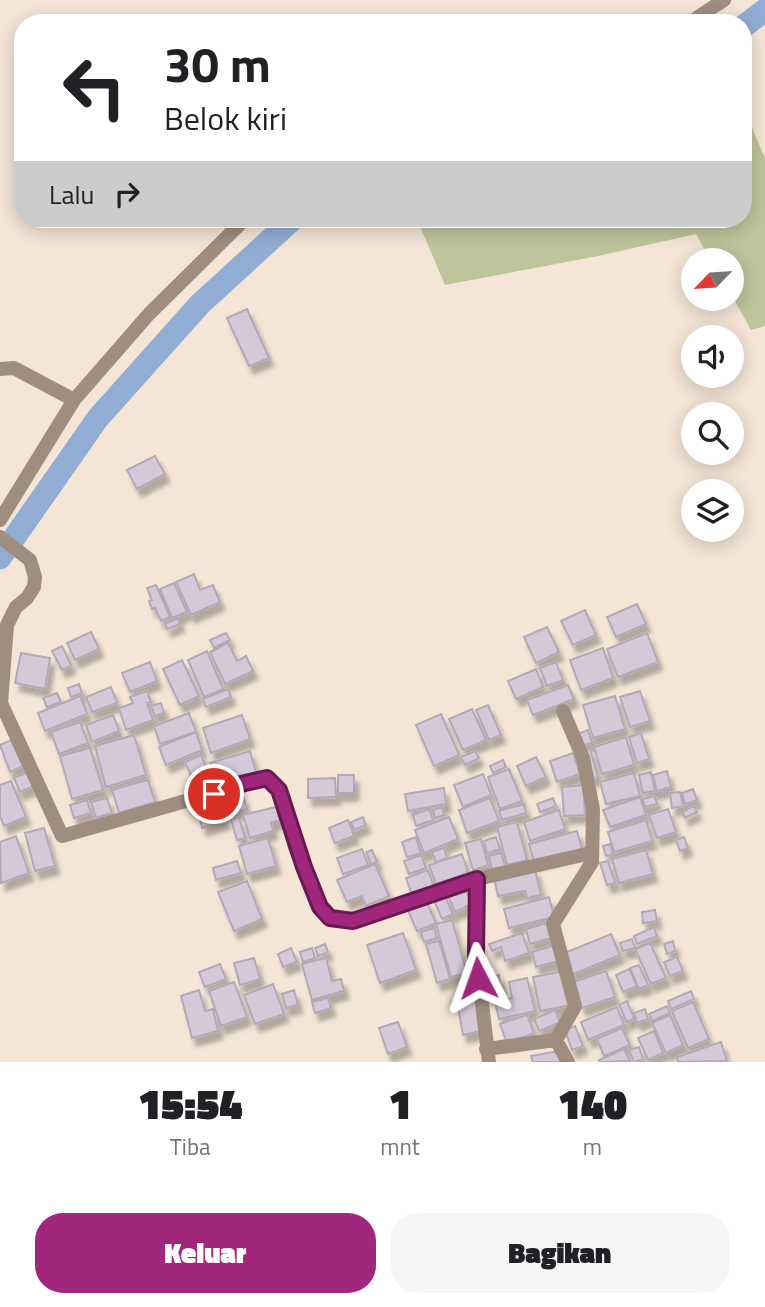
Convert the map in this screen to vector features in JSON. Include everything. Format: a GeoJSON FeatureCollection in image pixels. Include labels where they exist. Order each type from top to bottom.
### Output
{"type":"FeatureCollection","features":[{"type":"Feature","properties":{"kind":"street"},"geometry":{"type":"LineString","coordinates":[[703,14],[724,0]]}},
{"type":"Feature","properties":{"kind":"street"},"geometry":{"type":"LineString","coordinates":[[0,520],[74,400],[149,314],[236,228]]}},
{"type":"Feature","properties":{"kind":"street"},"geometry":{"type":"LineString","coordinates":[[0,369],[14,368],[74,400]]}},
{"type":"Feature","properties":{"kind":"street"},"geometry":{"type":"LineString","coordinates":[[0,537],[30,560],[35,577],[34,587],[16,607],[7,625],[1,703],[62,836],[267,778],[279,790],[300,859],[320,907],[330,918],[353,921],[477,879],[591,853]]}},
{"type":"Feature","properties":{"kind":"street"},"geometry":{"type":"LineString","coordinates":[[477,879],[476,954],[487,1055],[556,1040],[575,1006],[554,924],[592,862],[593,809],[583,758],[563,711]]}},
{"type":"Feature","properties":{"kind":"street"},"geometry":{"type":"LineString","coordinates":[[556,1040],[568,1062]]}},
{"type":"Feature","properties":{"kind":"green space"},"geometry":{"type":"Polygon","coordinates":[[[752,128],[765,158],[765,326],[751,330],[741,312],[744,312],[744,248],[704,248],[696,234],[445,285],[421,228],[752,228],[752,128]]]}},
{"type":"Feature","properties":{"kind":"building"},"geometry":{"type":"Polygon","coordinates":[[[247,309],[269,358],[249,366],[227,318],[247,309]]]}},
{"type":"Feature","properties":{"kind":"building"},"geometry":{"type":"Polygon","coordinates":[[[155,456],[165,474],[137,489],[127,470],[155,456]]]}},
{"type":"Feature","properties":{"kind":"building"},"geometry":{"type":"Polygon","coordinates":[[[194,574],[200,590],[213,585],[220,602],[191,615],[176,582],[194,574]]]}},
{"type":"Feature","properties":{"kind":"building"},"geometry":{"type":"Polygon","coordinates":[[[174,583],[187,612],[172,618],[160,589],[174,583]]]}},
{"type":"Feature","properties":{"kind":"building"},"geometry":{"type":"Polygon","coordinates":[[[156,585],[170,617],[161,621],[155,608],[152,609],[147,588],[156,585]]]}},
{"type":"Feature","properties":{"kind":"building"},"geometry":{"type":"Polygon","coordinates":[[[637,604],[646,624],[616,637],[607,617],[637,604]]]}},
{"type":"Feature","properties":{"kind":"building"},"geometry":{"type":"Polygon","coordinates":[[[585,610],[596,635],[573,645],[561,621],[585,610]]]}},
{"type":"Feature","properties":{"kind":"building"},"geometry":{"type":"Polygon","coordinates":[[[178,618],[180,624],[167,629],[165,624],[178,618]]]}},
{"type":"Feature","properties":{"kind":"building"},"geometry":{"type":"Polygon","coordinates":[[[547,627],[559,652],[536,663],[524,637],[547,627]]]}},
{"type":"Feature","properties":{"kind":"building"},"geometry":{"type":"Polygon","coordinates":[[[91,632],[99,649],[75,660],[67,643],[91,632]]]}},
{"type":"Feature","properties":{"kind":"building"},"geometry":{"type":"Polygon","coordinates":[[[226,633],[230,640],[214,648],[210,640],[226,633]]]}},
{"type":"Feature","properties":{"kind":"building"},"geometry":{"type":"Polygon","coordinates":[[[647,633],[658,662],[618,677],[607,649],[647,633]]]}},
{"type":"Feature","properties":{"kind":"building"},"geometry":{"type":"Polygon","coordinates":[[[228,643],[237,661],[246,656],[253,671],[225,684],[210,652],[228,643]]]}},
{"type":"Feature","properties":{"kind":"building"},"geometry":{"type":"Polygon","coordinates":[[[62,646],[71,665],[62,670],[52,651],[62,646]]]}},
{"type":"Feature","properties":{"kind":"building"},"geometry":{"type":"Polygon","coordinates":[[[603,648],[613,678],[581,690],[570,660],[603,648]]]}},
{"type":"Feature","properties":{"kind":"building"},"geometry":{"type":"Polygon","coordinates":[[[207,651],[223,689],[204,697],[188,660],[207,651]]]}},
{"type":"Feature","properties":{"kind":"building"},"geometry":{"type":"Polygon","coordinates":[[[21,653],[50,658],[45,689],[15,683],[21,653]]]}},
{"type":"Feature","properties":{"kind":"building"},"geometry":{"type":"Polygon","coordinates":[[[182,660],[199,696],[180,705],[163,669],[182,660]]]}},
{"type":"Feature","properties":{"kind":"building"},"geometry":{"type":"Polygon","coordinates":[[[150,662],[157,681],[130,692],[122,673],[150,662]]]}},
{"type":"Feature","properties":{"kind":"building"},"geometry":{"type":"Polygon","coordinates":[[[556,662],[563,680],[547,686],[540,668],[556,662]]]}},
{"type":"Feature","properties":{"kind":"building"},"geometry":{"type":"Polygon","coordinates":[[[536,669],[543,687],[516,699],[508,681],[536,669]]]}},
{"type":"Feature","properties":{"kind":"building"},"geometry":{"type":"Polygon","coordinates":[[[79,684],[82,693],[71,697],[68,688],[79,684]]]}},
{"type":"Feature","properties":{"kind":"building"},"geometry":{"type":"Polygon","coordinates":[[[568,685],[574,699],[533,715],[527,700],[568,685]]]}},
{"type":"Feature","properties":{"kind":"building"},"geometry":{"type":"Polygon","coordinates":[[[111,687],[117,703],[92,712],[86,697],[111,687]]]}},
{"type":"Feature","properties":{"kind":"building"},"geometry":{"type":"Polygon","coordinates":[[[228,689],[231,697],[206,707],[203,699],[228,689]]]}},
{"type":"Feature","properties":{"kind":"building"},"geometry":{"type":"Polygon","coordinates":[[[147,691],[151,702],[147,703],[153,720],[126,730],[119,708],[133,703],[130,697],[147,691]]]}},
{"type":"Feature","properties":{"kind":"building"},"geometry":{"type":"Polygon","coordinates":[[[640,691],[650,721],[630,727],[620,697],[640,691]]]}},
{"type":"Feature","properties":{"kind":"building"},"geometry":{"type":"Polygon","coordinates":[[[57,693],[61,702],[47,707],[43,698],[57,693]]]}},
{"type":"Feature","properties":{"kind":"building"},"geometry":{"type":"Polygon","coordinates":[[[80,696],[87,714],[45,731],[38,713],[80,696]]]}},
{"type":"Feature","properties":{"kind":"building"},"geometry":{"type":"Polygon","coordinates":[[[615,696],[625,729],[593,738],[583,705],[615,696]]]}},
{"type":"Feature","properties":{"kind":"building"},"geometry":{"type":"Polygon","coordinates":[[[161,703],[164,713],[155,716],[151,706],[161,703]]]}},
{"type":"Feature","properties":{"kind":"building"},"geometry":{"type":"Polygon","coordinates":[[[488,705],[501,735],[489,740],[476,710],[488,705]]]}},
{"type":"Feature","properties":{"kind":"building"},"geometry":{"type":"Polygon","coordinates":[[[472,709],[486,740],[463,750],[449,719],[472,709]]]}},
{"type":"Feature","properties":{"kind":"building"},"geometry":{"type":"Polygon","coordinates":[[[189,713],[196,732],[160,744],[154,726],[189,713]]]}},
{"type":"Feature","properties":{"kind":"building"},"geometry":{"type":"Polygon","coordinates":[[[441,714],[459,755],[434,766],[416,725],[441,714]]]}},
{"type":"Feature","properties":{"kind":"building"},"geometry":{"type":"Polygon","coordinates":[[[113,715],[119,731],[92,742],[86,725],[113,715]]]}},
{"type":"Feature","properties":{"kind":"building"},"geometry":{"type":"Polygon","coordinates":[[[242,715],[250,739],[211,753],[203,728],[242,715]]]}},
{"type":"Feature","properties":{"kind":"building"},"geometry":{"type":"Polygon","coordinates":[[[80,722],[88,743],[59,754],[51,732],[80,722]]]}},
{"type":"Feature","properties":{"kind":"building"},"geometry":{"type":"Polygon","coordinates":[[[588,730],[592,743],[581,746],[577,734],[588,730]]]}},
{"type":"Feature","properties":{"kind":"building"},"geometry":{"type":"Polygon","coordinates":[[[196,732],[202,750],[166,765],[159,747],[196,732]]]}},
{"type":"Feature","properties":{"kind":"building"},"geometry":{"type":"Polygon","coordinates":[[[641,733],[649,759],[637,763],[629,737],[641,733]]]}},
{"type":"Feature","properties":{"kind":"building"},"geometry":{"type":"Polygon","coordinates":[[[134,735],[146,775],[106,787],[95,746],[134,735]]]}},
{"type":"Feature","properties":{"kind":"building"},"geometry":{"type":"Polygon","coordinates":[[[626,737],[634,765],[602,774],[594,747],[626,737]]]}},
{"type":"Feature","properties":{"kind":"building"},"geometry":{"type":"Polygon","coordinates":[[[11,740],[23,766],[10,772],[0,745],[11,740]]]}},
{"type":"Feature","properties":{"kind":"building"},"geometry":{"type":"Polygon","coordinates":[[[90,748],[103,790],[72,799],[60,756],[90,748]]]}},
{"type":"Feature","properties":{"kind":"building"},"geometry":{"type":"Polygon","coordinates":[[[590,749],[598,777],[591,779],[582,751],[590,749]]]}},
{"type":"Feature","properties":{"kind":"building"},"geometry":{"type":"Polygon","coordinates":[[[250,751],[256,772],[217,785],[210,763],[250,751]]]}},
{"type":"Feature","properties":{"kind":"building"},"geometry":{"type":"Polygon","coordinates":[[[475,751],[479,758],[465,765],[461,757],[475,751]]]}},
{"type":"Feature","properties":{"kind":"building"},"geometry":{"type":"Polygon","coordinates":[[[573,753],[580,774],[557,782],[550,761],[573,753]]]}},
{"type":"Feature","properties":{"kind":"building"},"geometry":{"type":"Polygon","coordinates":[[[201,755],[207,769],[191,775],[185,762],[201,755]]]}},
{"type":"Feature","properties":{"kind":"building"},"geometry":{"type":"Polygon","coordinates":[[[536,757],[546,777],[526,786],[517,766],[536,757]]]}},
{"type":"Feature","properties":{"kind":"building"},"geometry":{"type":"Polygon","coordinates":[[[503,760],[506,767],[493,773],[490,766],[503,760]]]}},
{"type":"Feature","properties":{"kind":"building"},"geometry":{"type":"Polygon","coordinates":[[[509,769],[522,801],[500,809],[488,777],[509,769]]]}},
{"type":"Feature","properties":{"kind":"building"},"geometry":{"type":"Polygon","coordinates":[[[667,771],[671,787],[657,791],[653,775],[667,771]]]}},
{"type":"Feature","properties":{"kind":"building"},"geometry":{"type":"Polygon","coordinates":[[[28,772],[34,786],[20,792],[14,778],[28,772]]]}},
{"type":"Feature","properties":{"kind":"building"},"geometry":{"type":"Polygon","coordinates":[[[651,772],[655,791],[643,793],[639,775],[651,772]]]}},
{"type":"Feature","properties":{"kind":"building"},"geometry":{"type":"Polygon","coordinates":[[[634,773],[640,796],[606,804],[600,782],[634,773]]]}},
{"type":"Feature","properties":{"kind":"building"},"geometry":{"type":"Polygon","coordinates":[[[483,774],[491,795],[463,807],[454,785],[483,774]]]}},
{"type":"Feature","properties":{"kind":"building"},"geometry":{"type":"Polygon","coordinates":[[[338,775],[354,775],[354,793],[338,793],[338,775]]]}},
{"type":"Feature","properties":{"kind":"building"},"geometry":{"type":"Polygon","coordinates":[[[335,778],[336,797],[308,798],[308,779],[335,778]]]}},
{"type":"Feature","properties":{"kind":"building"},"geometry":{"type":"Polygon","coordinates":[[[148,780],[155,802],[119,813],[112,790],[148,780]]]}},
{"type":"Feature","properties":{"kind":"building"},"geometry":{"type":"Polygon","coordinates":[[[11,781],[26,817],[4,826],[0,816],[0,785],[11,781]]]}},
{"type":"Feature","properties":{"kind":"building"},"geometry":{"type":"Polygon","coordinates":[[[583,785],[585,815],[564,816],[562,787],[583,785]]]}},
{"type":"Feature","properties":{"kind":"building"},"geometry":{"type":"Polygon","coordinates":[[[444,788],[446,804],[408,811],[405,794],[444,788]]]}},
{"type":"Feature","properties":{"kind":"building"},"geometry":{"type":"Polygon","coordinates":[[[693,789],[697,800],[685,804],[682,793],[693,789]]]}},
{"type":"Feature","properties":{"kind":"building"},"geometry":{"type":"Polygon","coordinates":[[[680,792],[683,806],[672,808],[670,793],[680,792]]]}},
{"type":"Feature","properties":{"kind":"building"},"geometry":{"type":"Polygon","coordinates":[[[243,796],[247,809],[231,814],[227,801],[243,796]]]}},
{"type":"Feature","properties":{"kind":"building"},"geometry":{"type":"Polygon","coordinates":[[[655,796],[657,804],[645,807],[643,799],[655,796]]]}},
{"type":"Feature","properties":{"kind":"building"},"geometry":{"type":"Polygon","coordinates":[[[640,797],[646,815],[610,827],[603,810],[640,797]]]}},
{"type":"Feature","properties":{"kind":"building"},"geometry":{"type":"Polygon","coordinates":[[[107,798],[112,813],[96,818],[91,802],[107,798]]]}},
{"type":"Feature","properties":{"kind":"building"},"geometry":{"type":"Polygon","coordinates":[[[490,798],[499,821],[467,833],[459,810],[490,798]]]}},
{"type":"Feature","properties":{"kind":"building"},"geometry":{"type":"Polygon","coordinates":[[[553,798],[556,806],[540,812],[537,804],[553,798]]]}},
{"type":"Feature","properties":{"kind":"building"},"geometry":{"type":"Polygon","coordinates":[[[87,800],[91,813],[74,818],[70,805],[87,800]]]}},
{"type":"Feature","properties":{"kind":"building"},"geometry":{"type":"Polygon","coordinates":[[[524,804],[526,813],[502,820],[499,811],[524,804]]]}},
{"type":"Feature","properties":{"kind":"building"},"geometry":{"type":"Polygon","coordinates":[[[694,806],[697,812],[685,818],[682,812],[694,806]]]}},
{"type":"Feature","properties":{"kind":"building"},"geometry":{"type":"Polygon","coordinates":[[[276,807],[280,820],[271,823],[273,831],[250,838],[243,815],[276,807]]]}},
{"type":"Feature","properties":{"kind":"building"},"geometry":{"type":"Polygon","coordinates":[[[442,807],[444,815],[435,818],[433,810],[442,807]]]}},
{"type":"Feature","properties":{"kind":"building"},"geometry":{"type":"Polygon","coordinates":[[[222,808],[226,821],[202,828],[199,815],[222,808]]]}},
{"type":"Feature","properties":{"kind":"building"},"geometry":{"type":"Polygon","coordinates":[[[429,809],[433,820],[416,826],[413,815],[429,809]]]}},
{"type":"Feature","properties":{"kind":"building"},"geometry":{"type":"Polygon","coordinates":[[[668,809],[676,832],[657,838],[649,815],[668,809]]]}},
{"type":"Feature","properties":{"kind":"building"},"geometry":{"type":"Polygon","coordinates":[[[559,810],[565,829],[530,841],[524,822],[559,810]]]}},
{"type":"Feature","properties":{"kind":"building"},"geometry":{"type":"Polygon","coordinates":[[[363,817],[366,825],[354,830],[351,822],[363,817]]]}},
{"type":"Feature","properties":{"kind":"building"},"geometry":{"type":"Polygon","coordinates":[[[449,817],[458,839],[424,853],[415,830],[449,817]]]}},
{"type":"Feature","properties":{"kind":"building"},"geometry":{"type":"Polygon","coordinates":[[[239,818],[245,838],[237,840],[231,820],[239,818]]]}},
{"type":"Feature","properties":{"kind":"building"},"geometry":{"type":"Polygon","coordinates":[[[348,820],[354,836],[335,843],[329,828],[348,820]]]}},
{"type":"Feature","properties":{"kind":"building"},"geometry":{"type":"Polygon","coordinates":[[[646,820],[652,841],[614,852],[608,832],[646,820]]]}},
{"type":"Feature","properties":{"kind":"building"},"geometry":{"type":"Polygon","coordinates":[[[517,822],[527,860],[507,865],[497,827],[517,822]]]}},
{"type":"Feature","properties":{"kind":"building"},"geometry":{"type":"Polygon","coordinates":[[[44,828],[55,866],[35,871],[25,833],[44,828]]]}},
{"type":"Feature","properties":{"kind":"building"},"geometry":{"type":"Polygon","coordinates":[[[577,831],[582,849],[534,862],[529,844],[577,831]]]}},
{"type":"Feature","properties":{"kind":"building"},"geometry":{"type":"Polygon","coordinates":[[[16,836],[29,873],[1,883],[0,842],[16,836]]]}},
{"type":"Feature","properties":{"kind":"building"},"geometry":{"type":"Polygon","coordinates":[[[416,837],[421,853],[407,857],[402,842],[416,837]]]}},
{"type":"Feature","properties":{"kind":"building"},"geometry":{"type":"Polygon","coordinates":[[[496,837],[500,849],[487,853],[484,841],[496,837]]]}},
{"type":"Feature","properties":{"kind":"building"},"geometry":{"type":"Polygon","coordinates":[[[684,837],[688,848],[680,851],[676,840],[684,837]]]}},
{"type":"Feature","properties":{"kind":"building"},"geometry":{"type":"Polygon","coordinates":[[[268,838],[276,866],[247,874],[239,846],[268,838]]]}},
{"type":"Feature","properties":{"kind":"building"},"geometry":{"type":"Polygon","coordinates":[[[481,839],[488,865],[473,870],[465,843],[481,839]]]}},
{"type":"Feature","properties":{"kind":"building"},"geometry":{"type":"Polygon","coordinates":[[[610,844],[613,854],[606,856],[603,846],[610,844]]]}},
{"type":"Feature","properties":{"kind":"building"},"geometry":{"type":"Polygon","coordinates":[[[444,848],[447,858],[436,862],[432,852],[444,848]]]}},
{"type":"Feature","properties":{"kind":"building"},"geometry":{"type":"Polygon","coordinates":[[[362,849],[368,865],[343,874],[337,858],[362,849]]]}},
{"type":"Feature","properties":{"kind":"building"},"geometry":{"type":"Polygon","coordinates":[[[372,850],[377,862],[371,864],[366,852],[372,850]]]}},
{"type":"Feature","properties":{"kind":"building"},"geometry":{"type":"Polygon","coordinates":[[[646,850],[653,874],[619,883],[612,859],[646,850]]]}},
{"type":"Feature","properties":{"kind":"building"},"geometry":{"type":"Polygon","coordinates":[[[501,853],[505,866],[492,869],[489,856],[501,853]]]}},
{"type":"Feature","properties":{"kind":"building"},"geometry":{"type":"Polygon","coordinates":[[[462,854],[468,873],[436,884],[429,865],[462,854]]]}},
{"type":"Feature","properties":{"kind":"building"},"geometry":{"type":"Polygon","coordinates":[[[421,855],[426,868],[409,874],[404,861],[421,855]]]}},
{"type":"Feature","properties":{"kind":"building"},"geometry":{"type":"Polygon","coordinates":[[[237,861],[241,873],[216,880],[213,868],[237,861]]]}},
{"type":"Feature","properties":{"kind":"building"},"geometry":{"type":"Polygon","coordinates":[[[608,861],[615,883],[607,885],[600,863],[608,861]]]}},
{"type":"Feature","properties":{"kind":"building"},"geometry":{"type":"Polygon","coordinates":[[[375,864],[389,896],[366,906],[362,896],[347,902],[337,880],[375,864]]]}},
{"type":"Feature","properties":{"kind":"building"},"geometry":{"type":"Polygon","coordinates":[[[535,869],[541,895],[527,898],[525,891],[498,896],[494,878],[535,869]]]}},
{"type":"Feature","properties":{"kind":"building"},"geometry":{"type":"Polygon","coordinates":[[[428,870],[434,887],[412,894],[406,878],[428,870]]]}},
{"type":"Feature","properties":{"kind":"building"},"geometry":{"type":"Polygon","coordinates":[[[247,881],[262,919],[234,931],[218,892],[247,881]]]}},
{"type":"Feature","properties":{"kind":"building"},"geometry":{"type":"Polygon","coordinates":[[[465,889],[472,904],[455,912],[448,896],[465,889]]]}},
{"type":"Feature","properties":{"kind":"building"},"geometry":{"type":"Polygon","coordinates":[[[445,896],[453,914],[442,919],[434,900],[445,896]]]}},
{"type":"Feature","properties":{"kind":"building"},"geometry":{"type":"Polygon","coordinates":[[[549,897],[554,917],[509,928],[504,909],[549,897]]]}},
{"type":"Feature","properties":{"kind":"building"},"geometry":{"type":"Polygon","coordinates":[[[426,900],[436,923],[417,931],[407,908],[426,900]]]}},
{"type":"Feature","properties":{"kind":"building"},"geometry":{"type":"Polygon","coordinates":[[[655,910],[657,921],[643,923],[642,912],[655,910]]]}},
{"type":"Feature","properties":{"kind":"building"},"geometry":{"type":"Polygon","coordinates":[[[452,920],[467,973],[451,977],[436,924],[452,920]]]}},
{"type":"Feature","properties":{"kind":"building"},"geometry":{"type":"Polygon","coordinates":[[[547,923],[551,938],[530,944],[526,929],[547,923]]]}},
{"type":"Feature","properties":{"kind":"building"},"geometry":{"type":"Polygon","coordinates":[[[654,927],[657,936],[637,944],[634,936],[654,927]]]}},
{"type":"Feature","properties":{"kind":"building"},"geometry":{"type":"Polygon","coordinates":[[[434,928],[437,938],[424,942],[421,932],[434,928]]]}},
{"type":"Feature","properties":{"kind":"building"},"geometry":{"type":"Polygon","coordinates":[[[403,933],[416,970],[380,983],[367,945],[403,933]]]}},
{"type":"Feature","properties":{"kind":"building"},"geometry":{"type":"Polygon","coordinates":[[[522,933],[529,953],[505,961],[501,947],[492,951],[489,944],[522,933]]]}},
{"type":"Feature","properties":{"kind":"building"},"geometry":{"type":"Polygon","coordinates":[[[611,934],[620,955],[571,975],[562,954],[611,934]]]}},
{"type":"Feature","properties":{"kind":"building"},"geometry":{"type":"Polygon","coordinates":[[[632,939],[635,948],[623,951],[620,943],[632,939]]]}},
{"type":"Feature","properties":{"kind":"building"},"geometry":{"type":"Polygon","coordinates":[[[439,941],[450,979],[437,983],[426,944],[439,941]]]}},
{"type":"Feature","properties":{"kind":"building"},"geometry":{"type":"Polygon","coordinates":[[[673,941],[675,951],[667,954],[664,944],[673,941]]]}},
{"type":"Feature","properties":{"kind":"building"},"geometry":{"type":"Polygon","coordinates":[[[650,943],[666,978],[651,984],[635,949],[650,943]]]}},
{"type":"Feature","properties":{"kind":"building"},"geometry":{"type":"Polygon","coordinates":[[[325,944],[328,952],[318,956],[315,948],[325,944]]]}},
{"type":"Feature","properties":{"kind":"building"},"geometry":{"type":"Polygon","coordinates":[[[555,945],[559,961],[536,967],[532,952],[555,945]]]}},
{"type":"Feature","properties":{"kind":"building"},"geometry":{"type":"Polygon","coordinates":[[[291,948],[297,962],[283,967],[278,954],[291,948]]]}},
{"type":"Feature","properties":{"kind":"building"},"geometry":{"type":"Polygon","coordinates":[[[312,948],[315,958],[303,962],[300,952],[312,948]]]}},
{"type":"Feature","properties":{"kind":"building"},"geometry":{"type":"Polygon","coordinates":[[[677,957],[683,971],[670,976],[664,962],[677,957]]]}},
{"type":"Feature","properties":{"kind":"building"},"geometry":{"type":"Polygon","coordinates":[[[254,958],[260,979],[240,985],[234,963],[254,958]]]}},
{"type":"Feature","properties":{"kind":"building"},"geometry":{"type":"Polygon","coordinates":[[[326,958],[332,981],[341,979],[344,991],[312,1000],[302,964],[326,958]]]}},
{"type":"Feature","properties":{"kind":"building"},"geometry":{"type":"Polygon","coordinates":[[[220,964],[226,979],[205,987],[199,972],[220,964]]]}},
{"type":"Feature","properties":{"kind":"building"},"geometry":{"type":"Polygon","coordinates":[[[639,965],[648,985],[639,989],[630,968],[639,965]]]}},
{"type":"Feature","properties":{"kind":"building"},"geometry":{"type":"Polygon","coordinates":[[[629,969],[637,986],[623,992],[616,975],[629,969]]]}},
{"type":"Feature","properties":{"kind":"building"},"geometry":{"type":"Polygon","coordinates":[[[564,971],[571,1005],[540,1011],[533,977],[564,971]]]}},
{"type":"Feature","properties":{"kind":"building"},"geometry":{"type":"Polygon","coordinates":[[[606,971],[615,997],[582,1008],[573,982],[606,971]]]}},
{"type":"Feature","properties":{"kind":"building"},"geometry":{"type":"Polygon","coordinates":[[[499,975],[502,992],[488,995],[485,978],[499,975]]]}},
{"type":"Feature","properties":{"kind":"building"},"geometry":{"type":"Polygon","coordinates":[[[527,978],[535,1011],[499,1019],[495,1002],[512,998],[509,982],[527,978]]]}},
{"type":"Feature","properties":{"kind":"building"},"geometry":{"type":"Polygon","coordinates":[[[234,982],[247,1017],[221,1026],[209,991],[234,982]]]}},
{"type":"Feature","properties":{"kind":"building"},"geometry":{"type":"Polygon","coordinates":[[[273,984],[284,1014],[255,1024],[244,995],[273,984]]]}},
{"type":"Feature","properties":{"kind":"building"},"geometry":{"type":"Polygon","coordinates":[[[199,990],[205,1011],[213,1009],[218,1031],[192,1038],[181,996],[199,990]]]}},
{"type":"Feature","properties":{"kind":"building"},"geometry":{"type":"Polygon","coordinates":[[[294,990],[298,1005],[286,1008],[282,994],[294,990]]]}},
{"type":"Feature","properties":{"kind":"building"},"geometry":{"type":"Polygon","coordinates":[[[691,991],[694,999],[671,1009],[668,1001],[691,991]]]}},
{"type":"Feature","properties":{"kind":"building"},"geometry":{"type":"Polygon","coordinates":[[[328,998],[331,1008],[315,1013],[312,1002],[328,998]]]}},
{"type":"Feature","properties":{"kind":"building"},"geometry":{"type":"Polygon","coordinates":[[[476,998],[481,1031],[463,1035],[457,1001],[476,998]]]}},
{"type":"Feature","properties":{"kind":"building"},"geometry":{"type":"Polygon","coordinates":[[[627,1001],[634,1018],[627,1022],[619,1005],[627,1001]]]}},
{"type":"Feature","properties":{"kind":"building"},"geometry":{"type":"Polygon","coordinates":[[[693,1002],[709,1039],[688,1048],[672,1011],[693,1002]]]}},
{"type":"Feature","properties":{"kind":"building"},"geometry":{"type":"Polygon","coordinates":[[[667,1006],[670,1013],[652,1021],[649,1014],[667,1006]]]}},
{"type":"Feature","properties":{"kind":"building"},"geometry":{"type":"Polygon","coordinates":[[[617,1007],[624,1025],[588,1040],[581,1022],[617,1007]]]}},
{"type":"Feature","properties":{"kind":"building"},"geometry":{"type":"Polygon","coordinates":[[[645,1009],[648,1019],[637,1023],[634,1013],[645,1009]]]}},
{"type":"Feature","properties":{"kind":"building"},"geometry":{"type":"Polygon","coordinates":[[[555,1010],[560,1022],[539,1031],[534,1019],[555,1010]]]}},
{"type":"Feature","properties":{"kind":"building"},"geometry":{"type":"Polygon","coordinates":[[[527,1015],[534,1033],[507,1043],[500,1024],[527,1015]]]}},
{"type":"Feature","properties":{"kind":"building"},"geometry":{"type":"Polygon","coordinates":[[[670,1015],[683,1045],[666,1053],[652,1023],[670,1015]]]}},
{"type":"Feature","properties":{"kind":"building"},"geometry":{"type":"Polygon","coordinates":[[[398,1022],[407,1047],[388,1054],[379,1028],[398,1022]]]}},
{"type":"Feature","properties":{"kind":"building"},"geometry":{"type":"Polygon","coordinates":[[[575,1026],[583,1046],[572,1050],[565,1030],[575,1026]]]}},
{"type":"Feature","properties":{"kind":"building"},"geometry":{"type":"Polygon","coordinates":[[[622,1028],[630,1045],[604,1056],[597,1039],[622,1028]]]}},
{"type":"Feature","properties":{"kind":"building"},"geometry":{"type":"Polygon","coordinates":[[[654,1031],[663,1053],[648,1060],[638,1038],[654,1031]]]}},
{"type":"Feature","properties":{"kind":"building"},"geometry":{"type":"Polygon","coordinates":[[[721,1042],[727,1061],[678,1062],[677,1057],[721,1042]]]}},
{"type":"Feature","properties":{"kind":"building"},"geometry":{"type":"Polygon","coordinates":[[[639,1047],[643,1059],[634,1062],[629,1050],[639,1047]]]}},
{"type":"Feature","properties":{"kind":"building"},"geometry":{"type":"Polygon","coordinates":[[[624,1049],[630,1061],[599,1060],[624,1049]]]}},
{"type":"Feature","properties":{"kind":"building"},"geometry":{"type":"Polygon","coordinates":[[[559,1051],[560,1062],[533,1062],[531,1056],[559,1051]]]}},
{"type":"Feature","properties":{"kind":"waterway"},"geometry":{"type":"LineString","coordinates":[[752,20],[765,10]]}},
{"type":"Feature","properties":{"kind":"waterway"},"geometry":{"type":"LineString","coordinates":[[0,558],[98,418],[200,304],[283,228]]}},
{"type":"Feature","properties":{"kind":"route"},"geometry":{"type":"LineString","coordinates":[[214,794],[267,778],[279,790],[296,847],[320,907],[330,918],[353,921],[477,879],[478,978]]}}]}
